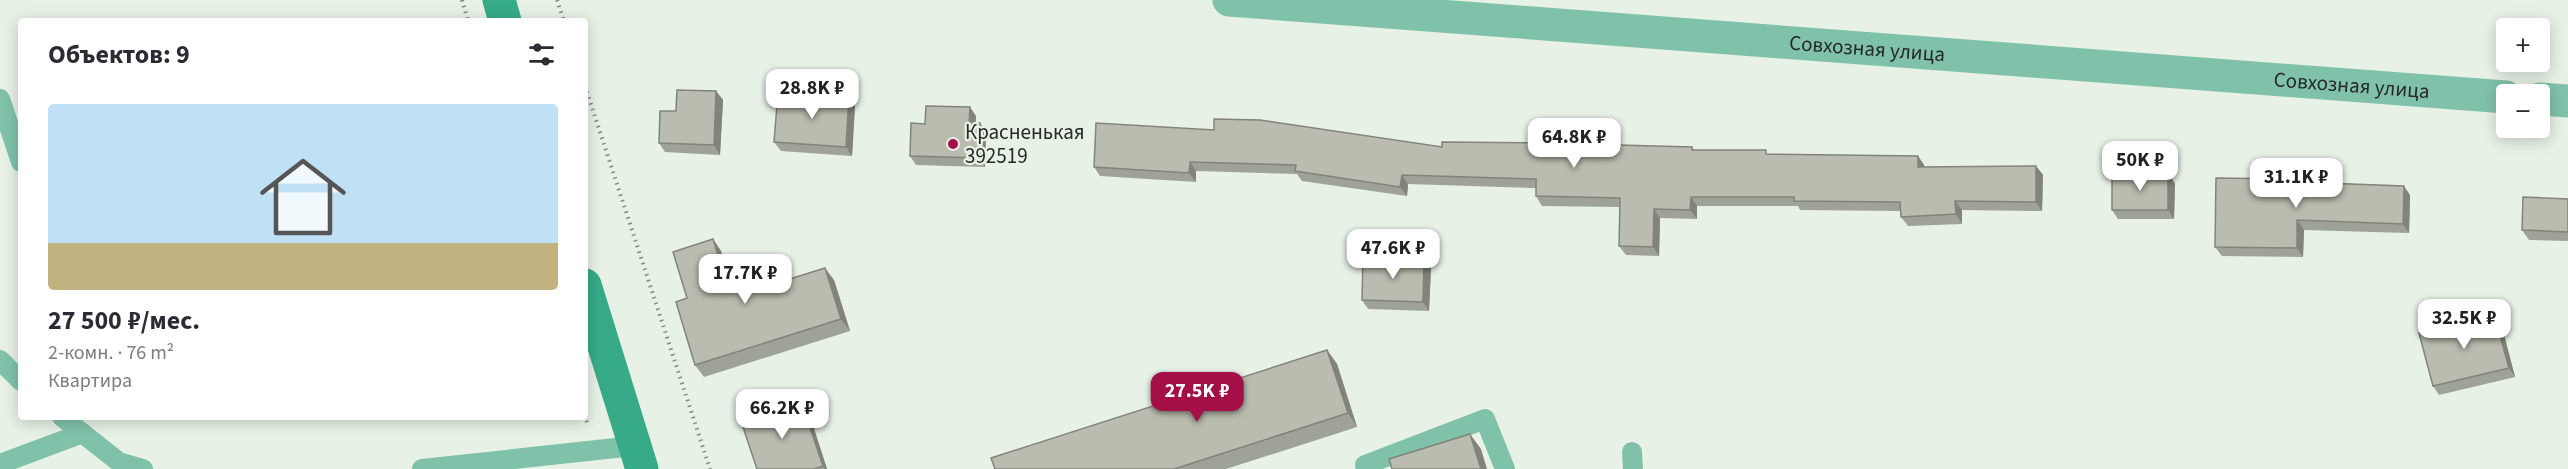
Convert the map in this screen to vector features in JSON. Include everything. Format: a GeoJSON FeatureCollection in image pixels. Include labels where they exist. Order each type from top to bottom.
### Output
{"type":"FeatureCollection","features":[{"type":"Feature","properties":{"kind":"main road"},"geometry":{"type":"LineString","coordinates":[[499,0],[504,18]]}},
{"type":"Feature","properties":{"kind":"main road"},"geometry":{"type":"LineString","coordinates":[[588,295],[638,458]]}},
{"type":"Feature","properties":{"kind":"street","name":"Совхозная улица"},"geometry":{"type":"LineString","coordinates":[[1229,0],[2496,96]]}},
{"type":"Feature","properties":{"kind":"street"},"geometry":{"type":"LineString","coordinates":[[2550,100],[2568,101]]}},
{"type":"Feature","properties":{"kind":"lane"},"geometry":{"type":"LineString","coordinates":[[0,99],[18,153]]}},
{"type":"Feature","properties":{"kind":"lane"},"geometry":{"type":"LineString","coordinates":[[0,360],[18,378]]}},
{"type":"Feature","properties":{"kind":"lane"},"geometry":{"type":"LineString","coordinates":[[1362,468],[1485,419],[1505,469]]}},
{"type":"Feature","properties":{"kind":"lane"},"geometry":{"type":"LineString","coordinates":[[66,420],[119,462],[143,469]]}},
{"type":"Feature","properties":{"kind":"lane"},"geometry":{"type":"LineString","coordinates":[[0,464],[83,433]]}},
{"type":"Feature","properties":{"kind":"lane"},"geometry":{"type":"LineString","coordinates":[[102,449],[103,469]]}},
{"type":"Feature","properties":{"kind":"lane"},"geometry":{"type":"LineString","coordinates":[[422,469],[638,458]]}},
{"type":"Feature","properties":{"kind":"path"},"geometry":{"type":"LineString","coordinates":[[462,0],[467,18]]}},
{"type":"Feature","properties":{"kind":"path"},"geometry":{"type":"LineString","coordinates":[[557,0],[563,18]]}},
{"type":"Feature","properties":{"kind":"path"},"geometry":{"type":"LineString","coordinates":[[588,95],[711,469]]}},
{"type":"Feature","properties":{"kind":"building"},"geometry":{"type":"Polygon","coordinates":[[[677,90],[716,91],[714,145],[659,143],[660,111],[676,111],[677,90]]]}},
{"type":"Feature","properties":{"kind":"building"},"geometry":{"type":"Polygon","coordinates":[[[778,92],[849,97],[846,147],[774,142],[778,92]]]}},
{"type":"Feature","properties":{"kind":"building"},"geometry":{"type":"Polygon","coordinates":[[[926,106],[970,107],[969,123],[980,123],[979,158],[910,156],[911,123],[925,124],[926,106]]]}},
{"type":"Feature","properties":{"kind":"building"},"geometry":{"type":"Polygon","coordinates":[[[1214,119],[1260,120],[1442,147],[1442,142],[1692,147],[1692,150],[1766,150],[1766,154],[1918,156],[1918,167],[2036,166],[2036,202],[1955,201],[1956,214],[1901,217],[1900,202],[1794,201],[1794,197],[1691,197],[1690,210],[1654,209],[1653,247],[1619,246],[1620,198],[1536,196],[1536,179],[1402,175],[1400,187],[1295,171],[1296,165],[1190,162],[1189,173],[1094,167],[1096,123],[1214,130],[1214,119]]]}},
{"type":"Feature","properties":{"kind":"building"},"geometry":{"type":"Polygon","coordinates":[[[2112,173],[2168,174],[2168,210],[2112,210],[2112,173]]]}},
{"type":"Feature","properties":{"kind":"building"},"geometry":{"type":"Polygon","coordinates":[[[2216,178],[2298,179],[2298,182],[2404,186],[2403,224],[2297,220],[2297,248],[2215,247],[2216,178]]]}},
{"type":"Feature","properties":{"kind":"building"},"geometry":{"type":"Polygon","coordinates":[[[2523,197],[2568,199],[2568,232],[2522,230],[2523,197]]]}},
{"type":"Feature","properties":{"kind":"building"},"geometry":{"type":"Polygon","coordinates":[[[713,239],[722,269],[746,262],[755,290],[825,268],[841,319],[695,365],[676,302],[687,298],[673,252],[713,239]]]}},
{"type":"Feature","properties":{"kind":"building"},"geometry":{"type":"Polygon","coordinates":[[[1363,257],[1424,259],[1423,302],[1362,300],[1363,257]]]}},
{"type":"Feature","properties":{"kind":"building"},"geometry":{"type":"Polygon","coordinates":[[[2494,314],[2509,368],[2433,386],[2419,333],[2494,314]]]}},
{"type":"Feature","properties":{"kind":"building"},"geometry":{"type":"Polygon","coordinates":[[[1327,350],[1348,413],[1174,469],[995,469],[991,458],[1327,350]]]}},
{"type":"Feature","properties":{"kind":"building"},"geometry":{"type":"Polygon","coordinates":[[[801,401],[823,466],[814,469],[757,469],[741,421],[801,401]]]}},
{"type":"Feature","properties":{"kind":"building"},"geometry":{"type":"Polygon","coordinates":[[[1470,434],[1481,469],[1392,469],[1389,459],[1470,434]]]}},
{"type":"Feature","properties":{"kind":"place","name":"Красненькая 392519"},"geometry":{"type":"Point","coordinates":[953,144]}}]}
